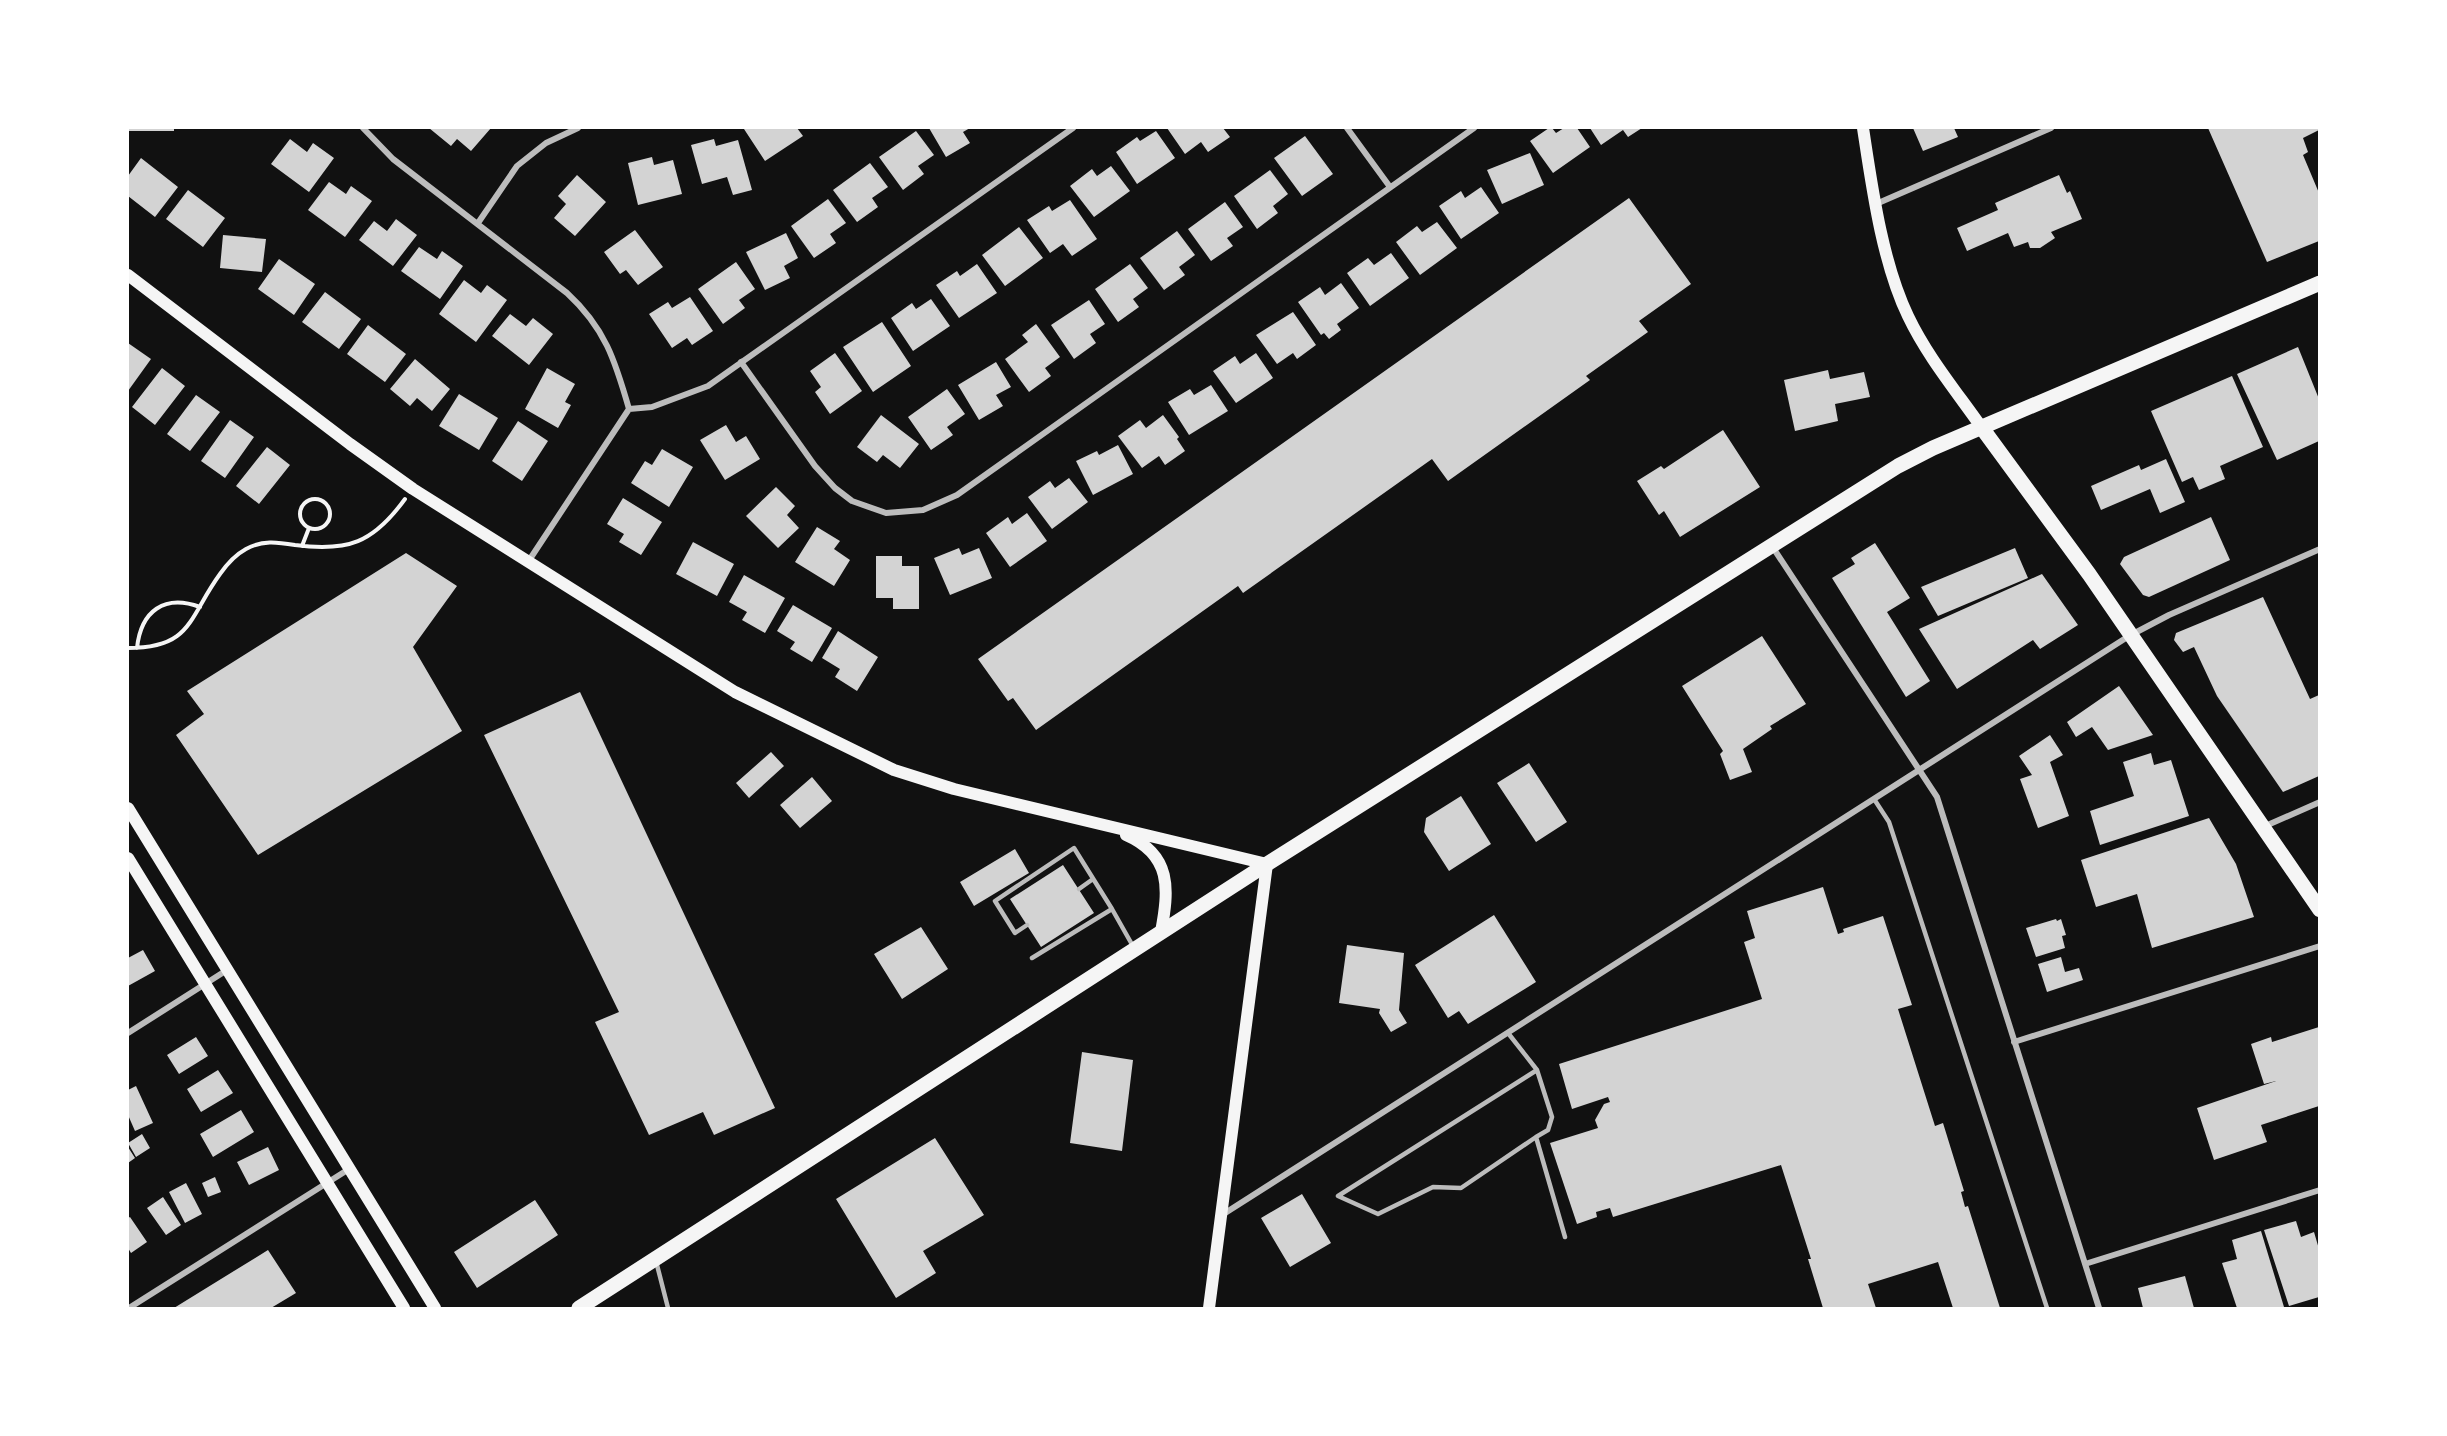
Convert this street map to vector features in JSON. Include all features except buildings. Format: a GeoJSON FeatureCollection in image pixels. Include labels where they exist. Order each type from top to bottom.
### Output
{"type":"FeatureCollection","features":[{"type":"Feature","properties":{"kind":"main road"},"geometry":{"type":"LineString","coordinates":[[1863,128],[1876,204],[1892,275],[1907,315],[1931,357],[2089,574],[2129,636],[2319,910]]}},
{"type":"Feature","properties":{"kind":"main road"},"geometry":{"type":"LineString","coordinates":[[128,275],[350,444],[413,489],[735,692],[884,766],[954,789],[1267,864]]}},
{"type":"Feature","properties":{"kind":"main road"},"geometry":{"type":"LineString","coordinates":[[579,1308],[656,1261],[692,1235],[1267,864],[1913,457],[2319,283]]}},
{"type":"Feature","properties":{"kind":"main road"},"geometry":{"type":"LineString","coordinates":[[128,808],[435,1308]]}},
{"type":"Feature","properties":{"kind":"main road"},"geometry":{"type":"LineString","coordinates":[[1079,818],[1128,836],[1153,852],[1166,879],[1161,932]]}},
{"type":"Feature","properties":{"kind":"main road"},"geometry":{"type":"LineString","coordinates":[[128,858],[404,1308]]}},
{"type":"Feature","properties":{"kind":"main road"},"geometry":{"type":"LineString","coordinates":[[1209,1308],[1267,864]]}},
{"type":"Feature","properties":{"kind":"street"},"geometry":{"type":"LineString","coordinates":[[363,128],[393,159],[478,223],[567,293],[585,310],[600,329],[611,350],[629,408]]}},
{"type":"Feature","properties":{"kind":"street"},"geometry":{"type":"LineString","coordinates":[[478,223],[517,166],[546,143],[578,128]]}},
{"type":"Feature","properties":{"kind":"street"},"geometry":{"type":"LineString","coordinates":[[629,408],[652,407],[708,386],[1073,128]]}},
{"type":"Feature","properties":{"kind":"street"},"geometry":{"type":"LineString","coordinates":[[1347,128],[1390,187]]}},
{"type":"Feature","properties":{"kind":"street"},"geometry":{"type":"LineString","coordinates":[[741,362],[815,466],[835,488],[852,501],[886,513],[923,510],[957,495],[1474,128]]}},
{"type":"Feature","properties":{"kind":"street"},"geometry":{"type":"LineString","coordinates":[[1876,204],[2051,128]]}},
{"type":"Feature","properties":{"kind":"street"},"geometry":{"type":"LineString","coordinates":[[528,562],[629,408]]}},
{"type":"Feature","properties":{"kind":"street"},"geometry":{"type":"LineString","coordinates":[[1772,546],[1937,797],[2099,1308]]}},
{"type":"Feature","properties":{"kind":"street"},"geometry":{"type":"LineString","coordinates":[[1222,1215],[2129,636],[2169,615],[2319,549]]}},
{"type":"Feature","properties":{"kind":"street"},"geometry":{"type":"LineString","coordinates":[[2263,827],[2319,802]]}},
{"type":"Feature","properties":{"kind":"street"},"geometry":{"type":"LineString","coordinates":[[2014,1042],[2319,946]]}},
{"type":"Feature","properties":{"kind":"street"},"geometry":{"type":"LineString","coordinates":[[128,1033],[227,970]]}},
{"type":"Feature","properties":{"kind":"street"},"geometry":{"type":"LineString","coordinates":[[129,1308],[349,1169]]}},
{"type":"Feature","properties":{"kind":"street"},"geometry":{"type":"LineString","coordinates":[[2085,1264],[2319,1190]]}},
{"type":"Feature","properties":{"kind":"lane"},"geometry":{"type":"LineString","coordinates":[[1874,799],[1889,822],[2047,1308]]}},
{"type":"Feature","properties":{"kind":"lane"},"geometry":{"type":"LineString","coordinates":[[1027,925],[1015,933],[995,901],[1074,848],[1135,949]]}},
{"type":"Feature","properties":{"kind":"lane"},"geometry":{"type":"LineString","coordinates":[[1079,889],[1094,879]]}},
{"type":"Feature","properties":{"kind":"lane"},"geometry":{"type":"LineString","coordinates":[[1032,958],[1112,909]]}},
{"type":"Feature","properties":{"kind":"lane"},"geometry":{"type":"LineString","coordinates":[[1508,1033],[1537,1070],[1552,1117],[1548,1130],[1461,1188],[1433,1187],[1378,1214],[1338,1196],[1537,1070]]}},
{"type":"Feature","properties":{"kind":"lane"},"geometry":{"type":"LineString","coordinates":[[1536,1137],[1565,1237]]}},
{"type":"Feature","properties":{"kind":"lane"},"geometry":{"type":"LineString","coordinates":[[656,1261],[668,1308]]}},
{"type":"Feature","properties":{"kind":"path"},"geometry":{"type":"LineString","coordinates":[[128,648],[151,647],[175,639],[184,632],[228,563],[249,547],[271,542],[324,548],[359,541],[389,522],[413,489]]}},
{"type":"Feature","properties":{"kind":"path"},"geometry":{"type":"LineString","coordinates":[[321,501],[330,511],[329,520],[318,529],[309,528],[302,521],[301,511],[306,502],[321,501]]}},
{"type":"Feature","properties":{"kind":"path"},"geometry":{"type":"LineString","coordinates":[[302,546],[309,528]]}},
{"type":"Feature","properties":{"kind":"path"},"geometry":{"type":"LineString","coordinates":[[137,648],[141,625],[160,606],[177,602],[200,607]]}}]}
